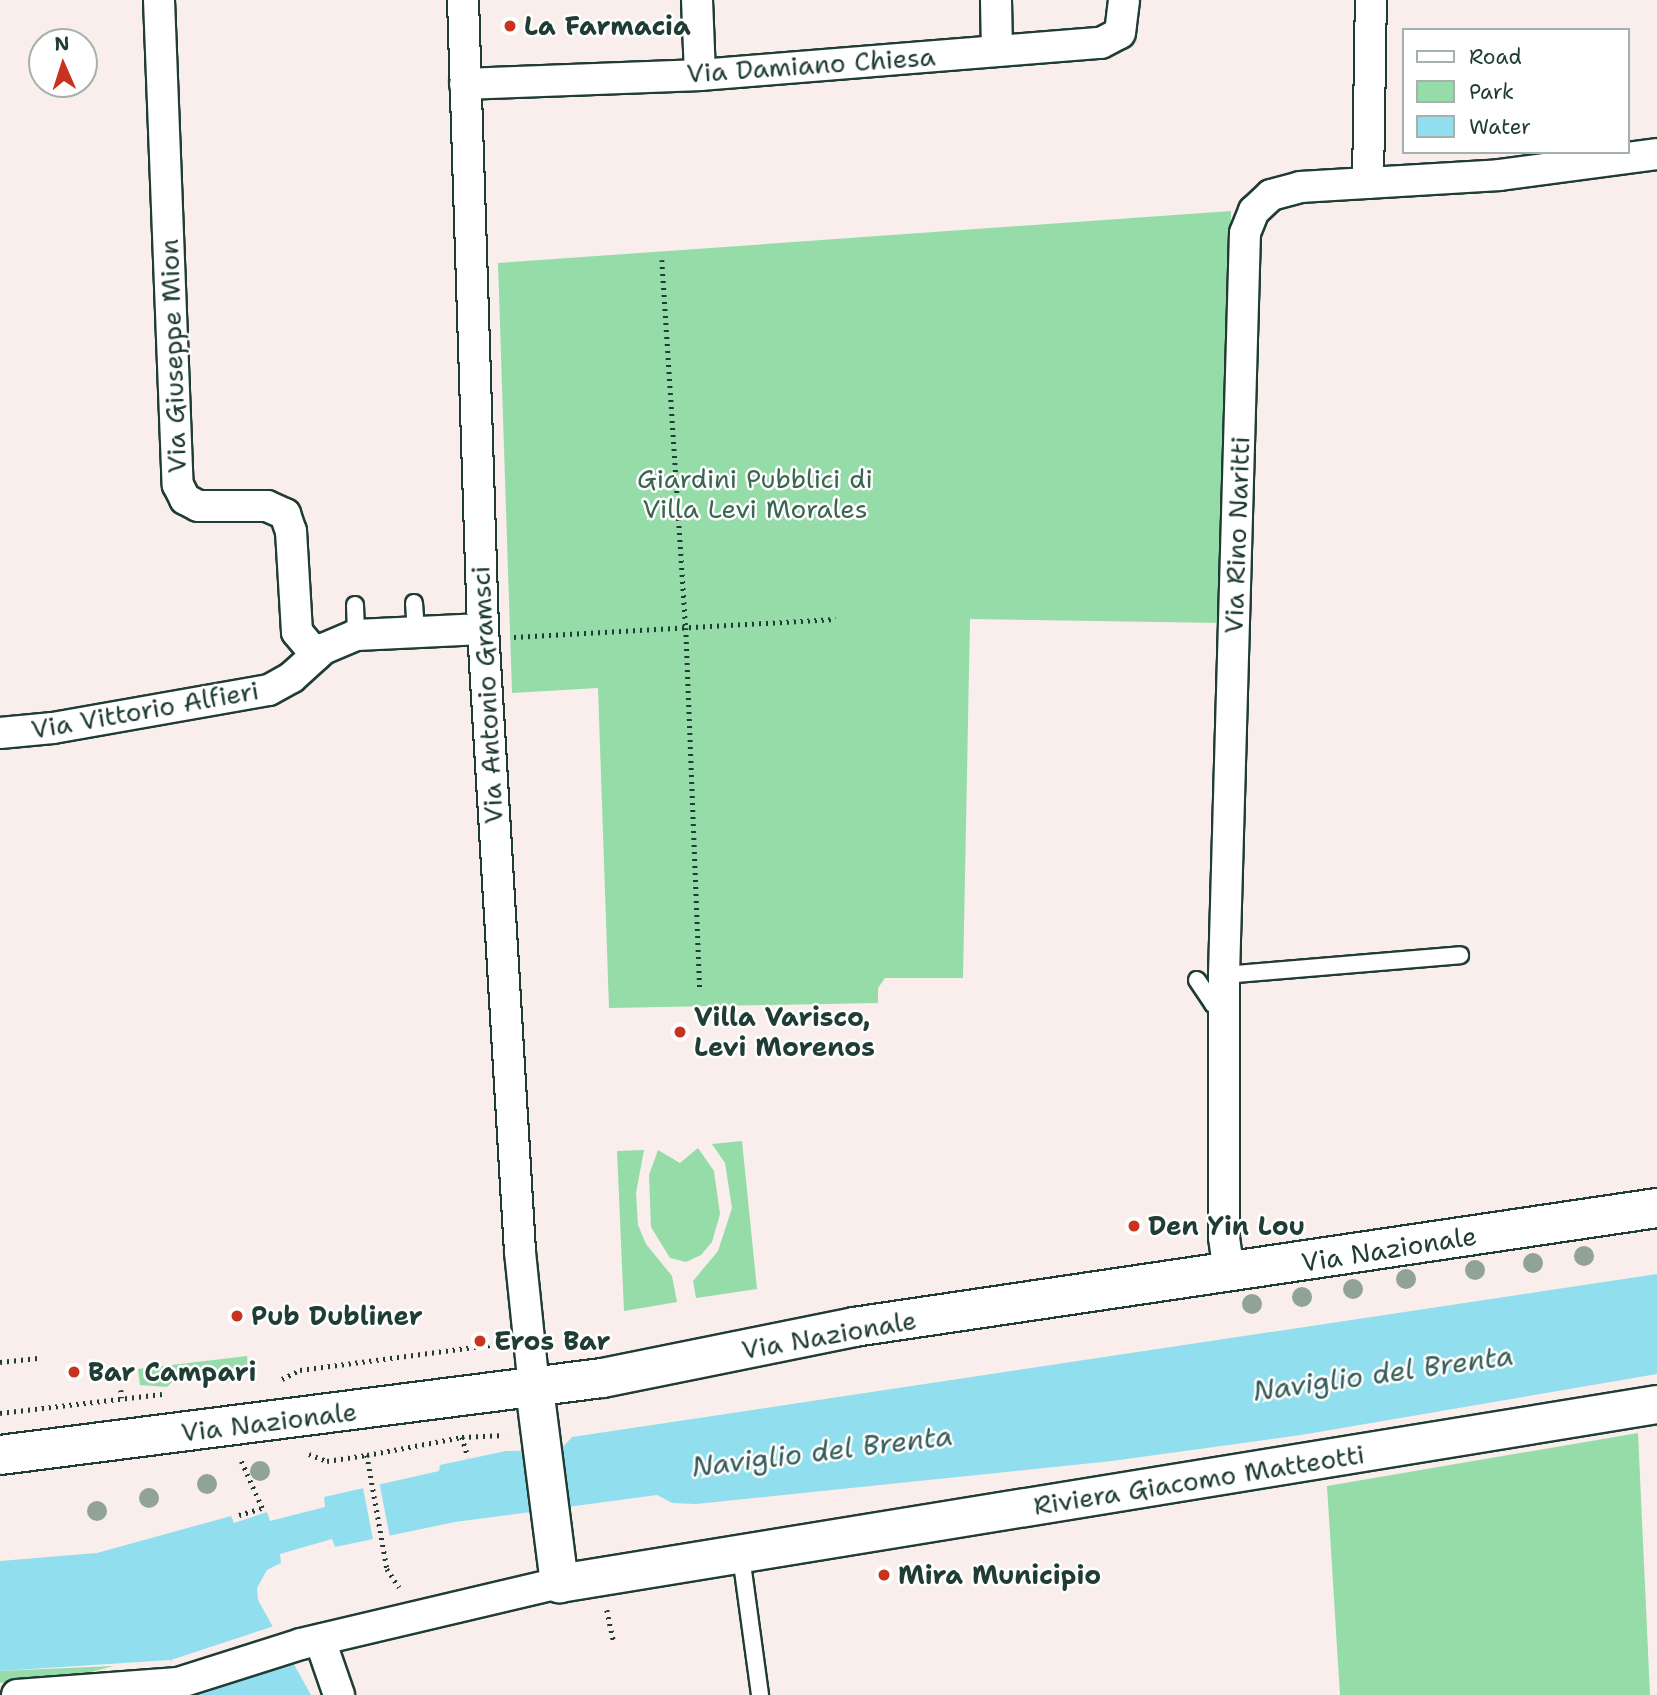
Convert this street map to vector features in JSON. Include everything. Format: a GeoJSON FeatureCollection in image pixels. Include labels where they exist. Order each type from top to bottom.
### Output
{"type":"FeatureCollection","features":[{"type":"Feature","properties":{"kind":"main road","name":"Via Nazionale"},"geometry":{"type":"LineString","coordinates":[[0,1455],[534,1388],[854,1327],[1657,1208]]}},
{"type":"Feature","properties":{"kind":"street","name":"Via Giuseppe Mion"},"geometry":{"type":"LineString","coordinates":[[159,0],[178,485],[185,499],[198,506],[267,506],[285,514],[291,531],[297,632],[316,655]]}},
{"type":"Feature","properties":{"kind":"street","name":"Via Antonio Gramsci"},"geometry":{"type":"LineString","coordinates":[[463,0],[465,84],[497,633],[520,1252],[534,1388]]}},
{"type":"Feature","properties":{"kind":"street"},"geometry":{"type":"LineString","coordinates":[[697,0],[700,75]]}},
{"type":"Feature","properties":{"kind":"street"},"geometry":{"type":"LineString","coordinates":[[996,0],[997,51]]}},
{"type":"Feature","properties":{"kind":"street","name":"Via Damiano Chiesa"},"geometry":{"type":"LineString","coordinates":[[465,84],[700,75],[1101,43],[1120,33],[1124,0]]}},
{"type":"Feature","properties":{"kind":"street"},"geometry":{"type":"LineString","coordinates":[[1368,183],[1371,0]]}},
{"type":"Feature","properties":{"kind":"street","name":"Via Rino Naritti"},"geometry":{"type":"LineString","coordinates":[[1229,1273],[1224,1237],[1215,986],[1245,233],[1254,211],[1270,195],[1300,187],[1500,174],[1657,154]]}},
{"type":"Feature","properties":{"kind":"street","name":"Via Vittorio Alfieri"},"geometry":{"type":"LineString","coordinates":[[0,733],[53,729],[260,692],[285,682],[316,655],[356,635],[415,617],[497,633]]}},
{"type":"Feature","properties":{"kind":"street"},"geometry":{"type":"LineString","coordinates":[[17,1695],[162,1688],[288,1647],[559,1583],[551,1531],[526,1441],[534,1388]]}},
{"type":"Feature","properties":{"kind":"street","name":"Riviera Giacomo Matteotti"},"geometry":{"type":"LineString","coordinates":[[559,1583],[741,1556],[1657,1404]]}},
{"type":"Feature","properties":{"kind":"street"},"geometry":{"type":"LineString","coordinates":[[320,1640],[339,1695]]}},
{"type":"Feature","properties":{"kind":"lane"},"geometry":{"type":"LineString","coordinates":[[355,605],[356,635]]}},
{"type":"Feature","properties":{"kind":"lane"},"geometry":{"type":"LineString","coordinates":[[1215,986],[1460,955]]}},
{"type":"Feature","properties":{"kind":"lane"},"geometry":{"type":"LineString","coordinates":[[741,1556],[760,1695]]}},
{"type":"Feature","properties":{"kind":"path"},"geometry":{"type":"LineString","coordinates":[[662,260],[686,628],[701,988]]}},
{"type":"Feature","properties":{"kind":"path"},"geometry":{"type":"LineString","coordinates":[[497,633],[686,628],[835,619]]}},
{"type":"Feature","properties":{"kind":"path"},"geometry":{"type":"LineString","coordinates":[[274,1380],[300,1370],[499,1344]]}},
{"type":"Feature","properties":{"kind":"path"},"geometry":{"type":"LineString","coordinates":[[0,1362],[38,1358]]}},
{"type":"Feature","properties":{"kind":"path"},"geometry":{"type":"LineString","coordinates":[[121,1390],[122,1398]]}},
{"type":"Feature","properties":{"kind":"path"},"geometry":{"type":"LineString","coordinates":[[0,1413],[175,1392]]}},
{"type":"Feature","properties":{"kind":"path"},"geometry":{"type":"LineString","coordinates":[[298,1450],[327,1461],[491,1433],[526,1441]]}},
{"type":"Feature","properties":{"kind":"path"},"geometry":{"type":"LineString","coordinates":[[462,1437],[468,1457]]}},
{"type":"Feature","properties":{"kind":"path"},"geometry":{"type":"LineString","coordinates":[[367,1455],[387,1569],[399,1587]]}},
{"type":"Feature","properties":{"kind":"path"},"geometry":{"type":"LineString","coordinates":[[239,1458],[262,1508],[239,1515]]}},
{"type":"Feature","properties":{"kind":"green space","name":"Giardini Pubblici di Villa Levi Morales"},"geometry":{"type":"Polygon","coordinates":[[[1231,211],[1223,623],[970,619],[963,978],[885,978],[878,988],[878,1003],[609,1008],[598,688],[512,693],[498,263],[1231,211]]]}},
{"type":"Feature","properties":{"kind":"green space"},"geometry":{"type":"Polygon","coordinates":[[[742,1141],[757,1289],[696,1298],[693,1281],[718,1251],[732,1208],[725,1163],[712,1144],[742,1141]]]}},
{"type":"Feature","properties":{"kind":"green space"},"geometry":{"type":"Polygon","coordinates":[[[698,1148],[714,1171],[720,1214],[712,1242],[701,1255],[686,1262],[670,1258],[651,1227],[649,1175],[658,1150],[680,1163],[698,1148]]]}},
{"type":"Feature","properties":{"kind":"green space"},"geometry":{"type":"Polygon","coordinates":[[[644,1150],[636,1193],[638,1225],[646,1244],[672,1276],[677,1302],[624,1311],[617,1151],[644,1150]]]}},
{"type":"Feature","properties":{"kind":"green space"},"geometry":{"type":"Polygon","coordinates":[[[247,1356],[249,1374],[238,1375],[239,1381],[221,1383],[211,1376],[175,1379],[167,1387],[140,1385],[138,1369],[247,1356]]]}},
{"type":"Feature","properties":{"kind":"green space"},"geometry":{"type":"Polygon","coordinates":[[[1638,1433],[1650,1695],[1340,1695],[1327,1486],[1638,1433]]]}},
{"type":"Feature","properties":{"kind":"green space"},"geometry":{"type":"Polygon","coordinates":[[[113,1666],[81,1675],[0,1683],[0,1671],[113,1666]]]}},
{"type":"Feature","properties":{"kind":"water","name":"Naviglio del Brenta"},"geometry":{"type":"Polygon","coordinates":[[[1657,1274],[1657,1374],[1301,1435],[1112,1461],[696,1504],[672,1503],[657,1495],[455,1522],[335,1547],[332,1539],[280,1554],[281,1563],[267,1570],[257,1588],[258,1600],[311,1695],[194,1695],[170,1660],[0,1671],[0,1561],[97,1553],[231,1516],[234,1523],[267,1512],[270,1521],[325,1507],[324,1497],[439,1471],[440,1465],[506,1451],[560,1450],[572,1437],[1657,1274]]]}},
{"type":"Feature","properties":{"kind":"pier"},"geometry":{"type":"Polygon","coordinates":[[[379,1481],[390,1538],[373,1541],[362,1484],[379,1481]]]}},
{"type":"Feature","properties":{"kind":"pier"},"geometry":{"type":"Polygon","coordinates":[[[274,1626],[297,1662],[199,1695],[189,1695],[175,1674],[171,1660],[274,1626]]]}},
{"type":"Feature","properties":{"kind":"place","name":"La Farmacia"},"geometry":{"type":"Point","coordinates":[510,26]}},
{"type":"Feature","properties":{"kind":"place","name":"Villa Varisco, Levi Morenos"},"geometry":{"type":"Point","coordinates":[680,1032]}},
{"type":"Feature","properties":{"kind":"place","name":"Den Yin Lou"},"geometry":{"type":"Point","coordinates":[1134,1226]}},
{"type":"Feature","properties":{"kind":"place","name":"Pub Dubliner"},"geometry":{"type":"Point","coordinates":[237,1316]}},
{"type":"Feature","properties":{"kind":"place","name":"Eros Bar"},"geometry":{"type":"Point","coordinates":[480,1341]}},
{"type":"Feature","properties":{"kind":"place","name":"Bar Campari"},"geometry":{"type":"Point","coordinates":[74,1372]}},
{"type":"Feature","properties":{"kind":"place","name":"Mira Municipio"},"geometry":{"type":"Point","coordinates":[884,1575]}}]}
